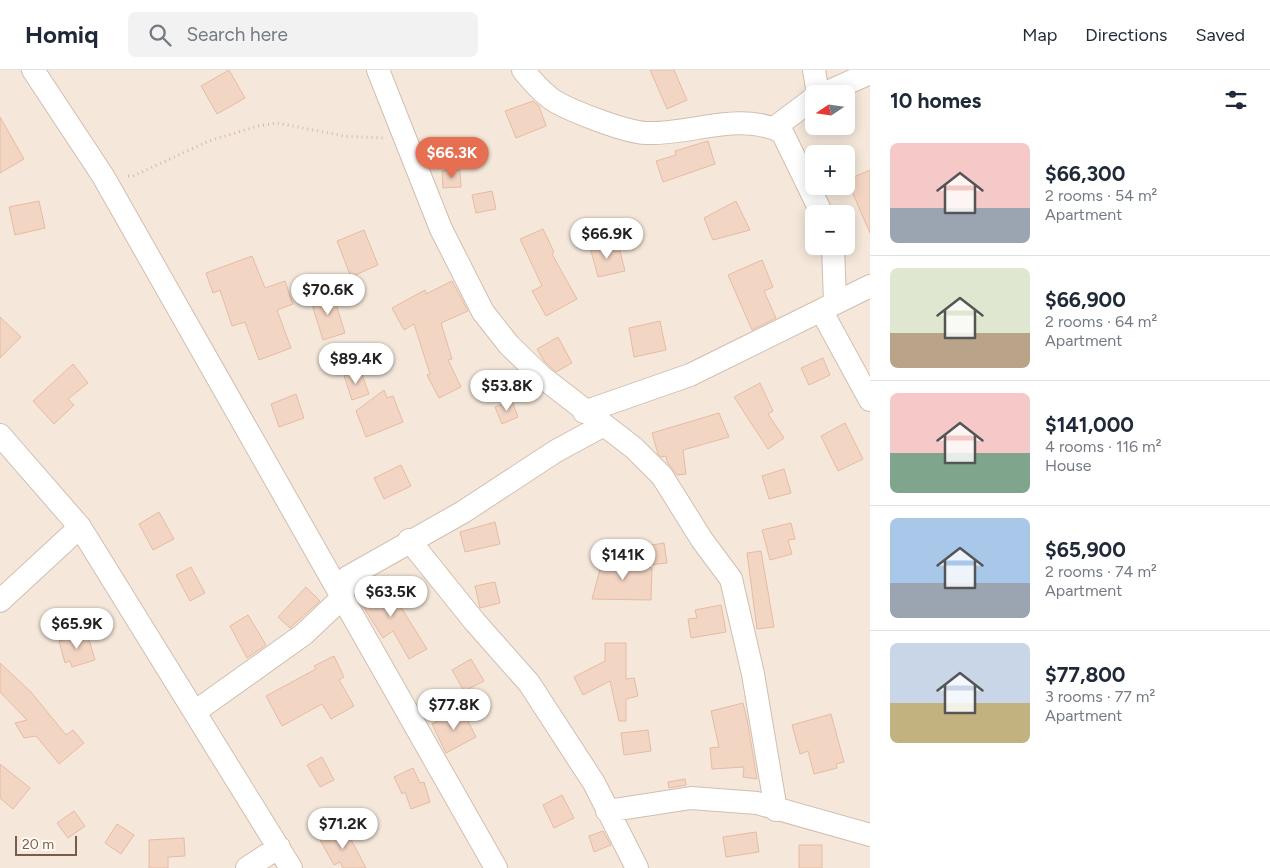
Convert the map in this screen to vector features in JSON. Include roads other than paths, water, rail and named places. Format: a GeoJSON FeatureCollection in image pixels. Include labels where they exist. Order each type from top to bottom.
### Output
{"type":"FeatureCollection","features":[{"type":"Feature","properties":{"kind":"street"},"geometry":{"type":"LineString","coordinates":[[33,70],[103,176],[496,868]]}},
{"type":"Feature","properties":{"kind":"street"},"geometry":{"type":"LineString","coordinates":[[378,70],[441,228],[483,312],[509,345],[542,378],[584,412],[634,448],[662,476],[702,540],[731,579],[754,674],[776,810]]}},
{"type":"Feature","properties":{"kind":"street"},"geometry":{"type":"LineString","coordinates":[[523,70],[555,102],[618,126],[645,133],[733,124],[774,128],[782,132],[818,205]]}},
{"type":"Feature","properties":{"kind":"street"},"geometry":{"type":"LineString","coordinates":[[814,70],[816,85]]}},
{"type":"Feature","properties":{"kind":"street"},"geometry":{"type":"LineString","coordinates":[[843,85],[870,73]]}},
{"type":"Feature","properties":{"kind":"street"},"geometry":{"type":"LineString","coordinates":[[774,128],[805,105]]}},
{"type":"Feature","properties":{"kind":"street"},"geometry":{"type":"LineString","coordinates":[[831,255],[828,307],[870,400]]}},
{"type":"Feature","properties":{"kind":"street"},"geometry":{"type":"LineString","coordinates":[[584,412],[690,375],[870,286]]}},
{"type":"Feature","properties":{"kind":"street"},"geometry":{"type":"LineString","coordinates":[[196,711],[290,646],[342,598],[348,577],[409,540],[462,512],[556,451],[604,425]]}},
{"type":"Feature","properties":{"kind":"street"},"geometry":{"type":"LineString","coordinates":[[0,435],[80,528],[196,711],[291,868]]}},
{"type":"Feature","properties":{"kind":"street"},"geometry":{"type":"LineString","coordinates":[[0,601],[80,528]]}},
{"type":"Feature","properties":{"kind":"street"},"geometry":{"type":"LineString","coordinates":[[409,540],[475,622],[529,683],[594,783],[637,868]]}},
{"type":"Feature","properties":{"kind":"street"},"geometry":{"type":"LineString","coordinates":[[607,811],[691,798],[757,804],[870,835]]}},
{"type":"Feature","properties":{"kind":"street"},"geometry":{"type":"LineString","coordinates":[[247,868],[278,847]]}}]}
